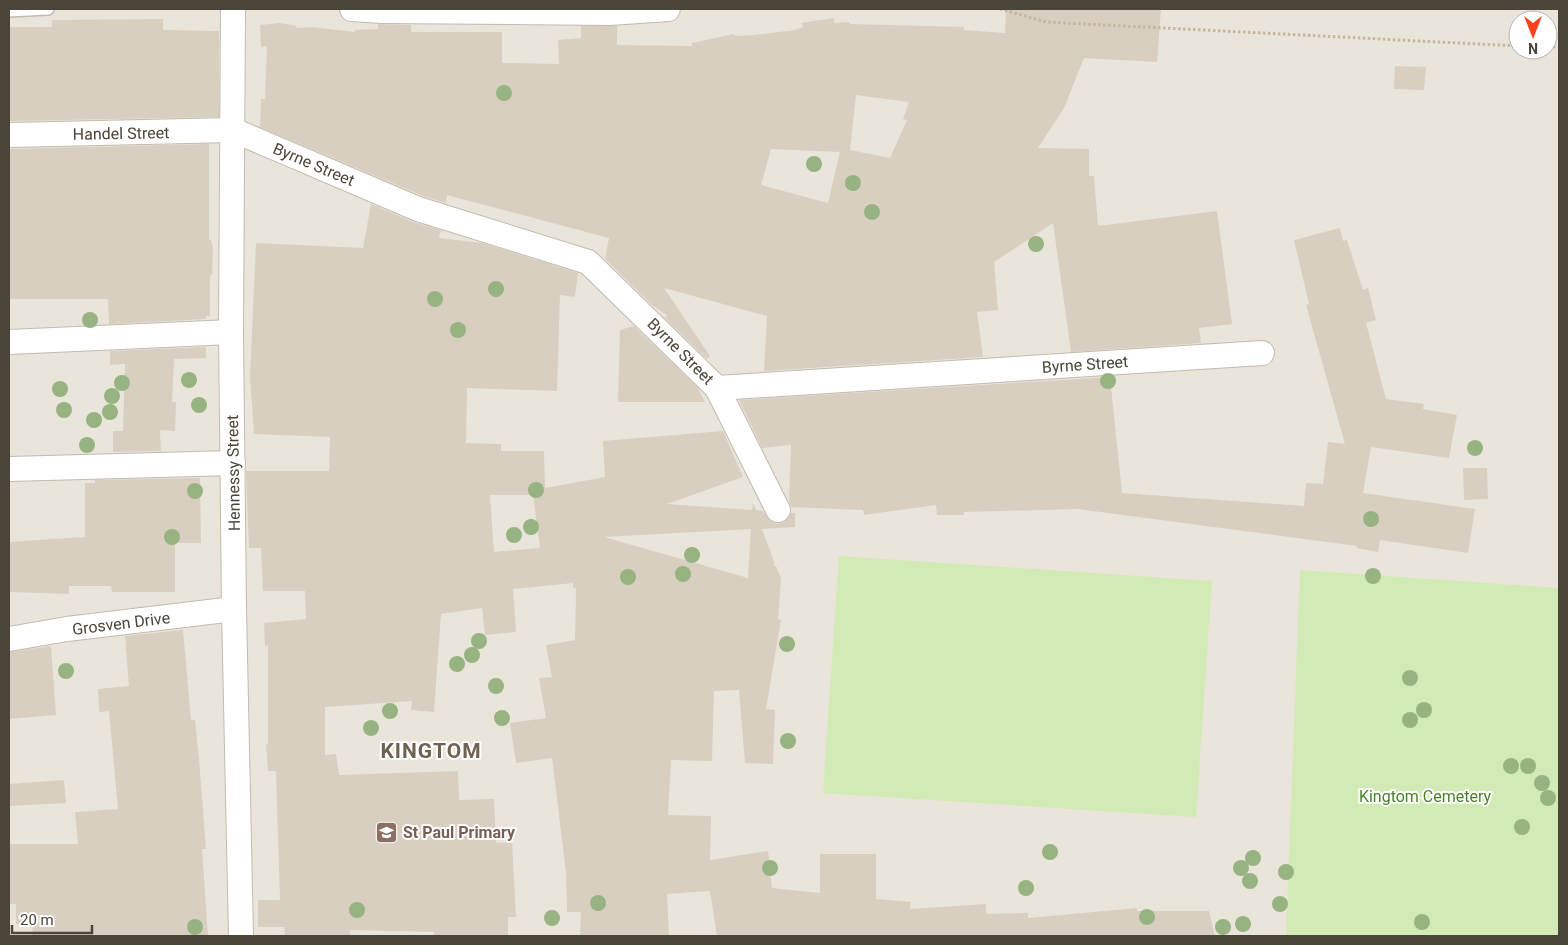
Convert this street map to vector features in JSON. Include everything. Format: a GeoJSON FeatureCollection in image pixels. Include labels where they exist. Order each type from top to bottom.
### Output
{"type":"FeatureCollection","features":[{"type":"Feature","properties":{"kind":"street","name":"Hennessy Street"},"geometry":{"type":"LineString","coordinates":[[233,9],[231,332],[234,609],[241,936]]}},
{"type":"Feature","properties":{"kind":"street"},"geometry":{"type":"LineString","coordinates":[[352,9],[383,11],[610,13],[668,9]]}},
{"type":"Feature","properties":{"kind":"street","name":"Handel Street"},"geometry":{"type":"LineString","coordinates":[[9,135],[233,130]]}},
{"type":"Feature","properties":{"kind":"street","name":"Byrne Street"},"geometry":{"type":"LineString","coordinates":[[233,130],[418,209],[588,262],[718,388],[1262,353]]}},
{"type":"Feature","properties":{"kind":"street"},"geometry":{"type":"LineString","coordinates":[[9,342],[231,332]]}},
{"type":"Feature","properties":{"kind":"street"},"geometry":{"type":"LineString","coordinates":[[718,388],[778,510]]}},
{"type":"Feature","properties":{"kind":"street"},"geometry":{"type":"LineString","coordinates":[[9,469],[233,463]]}},
{"type":"Feature","properties":{"kind":"street","name":"Grosven Drive"},"geometry":{"type":"LineString","coordinates":[[9,639],[67,629],[234,609]]}},
{"type":"Feature","properties":{"kind":"lane"},"geometry":{"type":"LineString","coordinates":[[9,11],[48,9]]}},
{"type":"Feature","properties":{"kind":"path"},"geometry":{"type":"LineString","coordinates":[[1000,9],[1046,22],[1508,46]]}},
{"type":"Feature","properties":{"kind":"shaded area"},"geometry":{"type":"Polygon","coordinates":[[[9,9],[1559,9],[1559,936],[9,936],[9,9]]]}},
{"type":"Feature","properties":{"kind":"green space"},"geometry":{"type":"Polygon","coordinates":[[[839,556],[1212,581],[1196,817],[823,793],[839,556]]]}},
{"type":"Feature","properties":{"kind":"green space","name":"Kingtom Cemetery"},"geometry":{"type":"Polygon","coordinates":[[[1300,570],[1559,588],[1559,936],[1286,936],[1300,570]]]}},
{"type":"Feature","properties":{"kind":"building"},"geometry":{"type":"Polygon","coordinates":[[[1006,9],[1161,9],[1157,62],[1084,58],[1064,108],[1038,148],[1089,149],[1089,176],[1094,176],[1098,226],[1217,211],[1232,324],[1199,328],[1201,343],[1071,352],[1053,223],[994,262],[998,310],[977,312],[983,357],[764,371],[767,316],[664,288],[710,356],[707,359],[664,317],[668,316],[652,305],[605,259],[609,238],[447,195],[446,203],[423,196],[260,127],[261,99],[265,99],[267,46],[261,47],[260,25],[280,23],[296,26],[296,28],[311,27],[355,32],[355,30],[378,29],[378,24],[411,25],[411,32],[502,32],[502,63],[559,64],[558,40],[581,38],[581,26],[617,26],[617,45],[692,46],[692,43],[734,34],[735,36],[754,35],[795,30],[803,27],[801,23],[834,18],[834,23],[964,27],[964,30],[1005,33],[1006,9]],[[856,95],[850,150],[890,158],[907,120],[903,119],[909,102],[856,95]],[[771,149],[761,185],[828,203],[840,152],[771,149]]]}},
{"type":"Feature","properties":{"kind":"building"},"geometry":{"type":"Polygon","coordinates":[[[163,19],[163,30],[219,31],[219,117],[9,121],[9,27],[52,27],[52,20],[163,19]]]}},
{"type":"Feature","properties":{"kind":"building"},"geometry":{"type":"Polygon","coordinates":[[[1395,66],[1426,67],[1424,90],[1394,89],[1395,66]]]}},
{"type":"Feature","properties":{"kind":"building"},"geometry":{"type":"Polygon","coordinates":[[[209,144],[209,240],[211,240],[213,249],[212,275],[210,275],[210,316],[206,316],[206,319],[109,324],[108,299],[9,299],[9,149],[209,144]]]}},
{"type":"Feature","properties":{"kind":"building"},"geometry":{"type":"Polygon","coordinates":[[[371,204],[413,222],[441,230],[439,238],[482,243],[578,273],[575,297],[560,295],[557,391],[467,388],[466,443],[501,444],[501,451],[544,451],[545,488],[605,477],[603,441],[723,431],[743,477],[667,504],[752,510],[753,503],[756,510],[763,511],[770,521],[777,524],[785,522],[791,513],[795,513],[795,527],[762,529],[774,561],[774,566],[776,566],[781,578],[778,619],[781,620],[766,709],[775,710],[773,764],[745,763],[739,690],[714,691],[712,761],[671,760],[668,815],[711,816],[710,860],[768,851],[772,888],[820,893],[820,854],[876,854],[876,899],[911,902],[910,909],[986,904],[986,914],[1028,913],[1028,918],[1137,908],[1137,911],[1209,911],[1215,936],[717,936],[710,891],[667,894],[669,936],[580,936],[581,912],[567,912],[566,872],[552,758],[516,763],[510,723],[546,718],[539,678],[552,677],[546,645],[575,640],[576,588],[573,588],[573,583],[513,589],[516,632],[485,635],[482,608],[441,614],[434,712],[411,710],[412,701],[325,707],[325,755],[336,754],[339,775],[458,771],[459,800],[494,799],[496,843],[512,842],[516,917],[508,917],[508,936],[434,936],[434,932],[350,930],[350,936],[285,936],[284,927],[258,927],[258,900],[280,900],[276,771],[268,771],[266,744],[268,744],[268,645],[265,646],[264,623],[306,619],[305,591],[263,591],[261,548],[249,548],[246,471],[329,471],[330,437],[254,434],[250,377],[256,243],[363,248],[371,204]],[[490,495],[494,552],[540,548],[533,495],[490,495]],[[751,529],[604,537],[748,578],[751,529]]]}},
{"type":"Feature","properties":{"kind":"building"},"geometry":{"type":"Polygon","coordinates":[[[1340,228],[1343,241],[1347,240],[1363,290],[1368,288],[1376,320],[1366,323],[1386,399],[1424,404],[1423,409],[1457,415],[1449,458],[1371,447],[1363,493],[1475,509],[1468,553],[1380,540],[1378,552],[1356,548],[1357,546],[1078,509],[964,512],[964,515],[937,515],[936,505],[864,515],[863,510],[791,507],[789,500],[791,445],[762,448],[739,400],[1110,377],[1122,493],[1304,506],[1306,483],[1323,484],[1328,442],[1345,444],[1306,305],[1309,304],[1294,240],[1340,228]]]}},
{"type":"Feature","properties":{"kind":"building"},"geometry":{"type":"Polygon","coordinates":[[[634,326],[697,387],[705,402],[618,402],[620,330],[634,326]]]}},
{"type":"Feature","properties":{"kind":"building"},"geometry":{"type":"Polygon","coordinates":[[[206,347],[206,358],[174,359],[172,402],[176,402],[175,431],[160,430],[161,451],[113,452],[113,431],[123,431],[125,364],[110,365],[110,351],[206,347]]]}},
{"type":"Feature","properties":{"kind":"building"},"geometry":{"type":"Polygon","coordinates":[[[1463,468],[1487,468],[1488,499],[1464,500],[1463,468]]]}},
{"type":"Feature","properties":{"kind":"building"},"geometry":{"type":"Polygon","coordinates":[[[200,478],[201,543],[175,543],[175,592],[112,592],[111,586],[69,586],[69,594],[9,592],[9,542],[85,537],[85,483],[95,483],[95,480],[200,478]]]}},
{"type":"Feature","properties":{"kind":"building"},"geometry":{"type":"Polygon","coordinates":[[[183,630],[191,720],[195,720],[199,759],[206,849],[202,849],[208,936],[32,935],[33,924],[16,924],[16,904],[9,904],[9,844],[78,844],[75,812],[118,809],[109,711],[99,712],[98,689],[129,686],[125,636],[183,630]]]}},
{"type":"Feature","properties":{"kind":"building"},"geometry":{"type":"Polygon","coordinates":[[[51,646],[56,715],[9,719],[9,652],[51,646]]]}},
{"type":"Feature","properties":{"kind":"building"},"geometry":{"type":"Polygon","coordinates":[[[64,780],[66,803],[9,806],[9,784],[64,780]]]}},
{"type":"Feature","properties":{"kind":"place","name":"St Paul Primary"},"geometry":{"type":"Point","coordinates":[387,832]}},
{"type":"Feature","properties":{"kind":"district","name":"KINGTOM"},"geometry":{"type":"Point","coordinates":[431,751]}}]}
